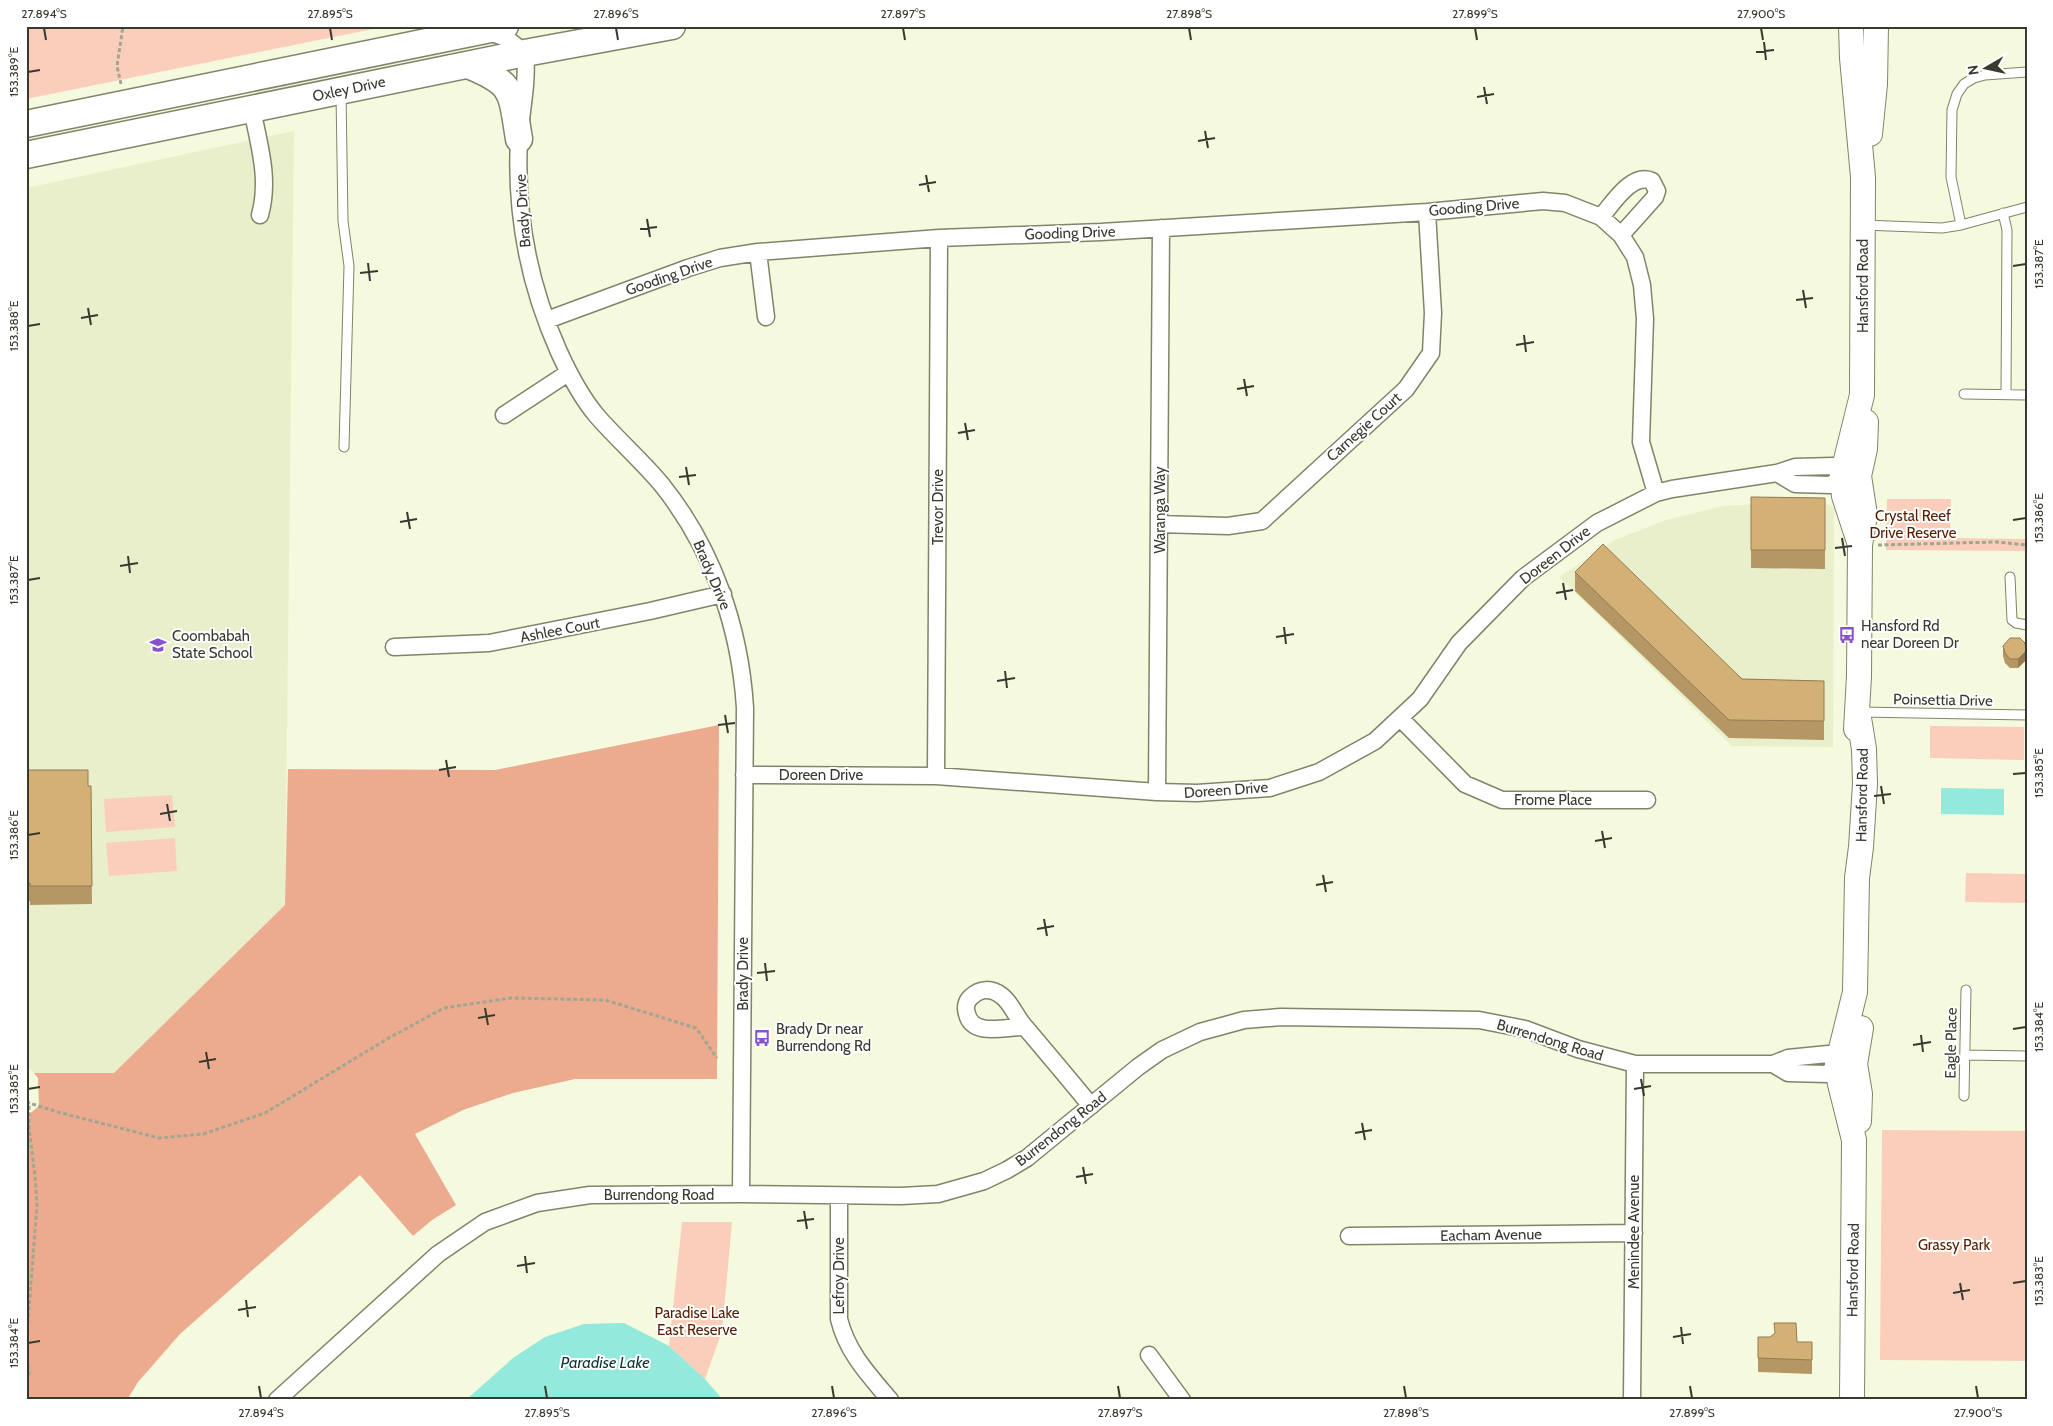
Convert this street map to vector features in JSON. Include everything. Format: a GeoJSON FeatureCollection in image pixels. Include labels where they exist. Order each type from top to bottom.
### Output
{"type":"FeatureCollection","features":[{"type":"Feature","properties":{"kind":"main road"},"geometry":{"type":"LineString","coordinates":[[560,26],[563,31],[570,31],[595,26]]}},
{"type":"Feature","properties":{"kind":"main road","name":"Oxley Drive"},"geometry":{"type":"LineString","coordinates":[[26,155],[468,64],[672,26]]}},
{"type":"Feature","properties":{"kind":"main road","name":"Oxley Drive"},"geometry":{"type":"LineString","coordinates":[[26,124],[495,28]]}},
{"type":"Feature","properties":{"kind":"main road"},"geometry":{"type":"LineString","coordinates":[[468,64],[497,78],[507,88],[512,97],[519,139]]}},
{"type":"Feature","properties":{"kind":"street","name":"Hansford Road"},"geometry":{"type":"LineString","coordinates":[[1851,26],[1852,58],[1863,177],[1862,395],[1865,407],[1866,430],[1865,449],[1850,476],[1865,515],[1860,545],[1858,712],[1864,750],[1865,784],[1857,878],[1856,992],[1861,1034],[1846,1065],[1860,1094],[1860,1111],[1854,1140],[1852,1400]]}},
{"type":"Feature","properties":{"kind":"street","name":"Hansford Road"},"geometry":{"type":"LineString","coordinates":[[1863,177],[1874,100],[1876,26]]}},
{"type":"Feature","properties":{"kind":"street"},"geometry":{"type":"LineString","coordinates":[[495,28],[525,53]]}},
{"type":"Feature","properties":{"kind":"street","name":"Brady Drive"},"geometry":{"type":"LineString","coordinates":[[525,53],[527,74],[519,139],[520,217],[528,266],[568,373],[596,415],[662,485],[698,539],[723,594],[735,634],[743,676],[745,708],[741,1194]]}},
{"type":"Feature","properties":{"kind":"street"},"geometry":{"type":"LineString","coordinates":[[252,109],[264,172],[265,192],[260,215]]}},
{"type":"Feature","properties":{"kind":"street"},"geometry":{"type":"LineString","coordinates":[[1600,217],[1636,181],[1647,178],[1652,181],[1656,191],[1655,197],[1621,234]]}},
{"type":"Feature","properties":{"kind":"street","name":"Gooding Drive"},"geometry":{"type":"LineString","coordinates":[[547,320],[688,268],[720,258],[758,252],[939,238],[1161,228],[1427,212],[1542,201],[1565,203],[1600,217],[1621,234],[1635,257],[1642,285],[1645,319],[1641,442],[1656,493]]}},
{"type":"Feature","properties":{"kind":"street","name":"Carnegie Court"},"geometry":{"type":"LineString","coordinates":[[1160,524],[1228,526],[1262,521],[1406,389],[1431,353],[1433,313],[1427,212]]}},
{"type":"Feature","properties":{"kind":"street","name":"Waranga Way"},"geometry":{"type":"LineString","coordinates":[[1157,792],[1161,228]]}},
{"type":"Feature","properties":{"kind":"street","name":"Trevor Drive"},"geometry":{"type":"LineString","coordinates":[[936,776],[939,238]]}},
{"type":"Feature","properties":{"kind":"street"},"geometry":{"type":"LineString","coordinates":[[758,252],[766,316]]}},
{"type":"Feature","properties":{"kind":"street"},"geometry":{"type":"LineString","coordinates":[[504,415],[568,373]]}},
{"type":"Feature","properties":{"kind":"street","name":"Doreen Drive"},"geometry":{"type":"LineString","coordinates":[[744,775],[936,776],[1157,792],[1197,793],[1270,788],[1319,772],[1375,741],[1420,699],[1459,642],[1523,578],[1597,523],[1656,493],[1672,489],[1777,473],[1795,484],[1831,485],[1850,476]]}},
{"type":"Feature","properties":{"kind":"street","name":"Ashlee Court"},"geometry":{"type":"LineString","coordinates":[[394,648],[489,643],[650,611],[723,594]]}},
{"type":"Feature","properties":{"kind":"street","name":"Frome Place"},"geometry":{"type":"LineString","coordinates":[[1400,718],[1464,784],[1502,800],[1647,800]]}},
{"type":"Feature","properties":{"kind":"street","name":"Burrendong Road"},"geometry":{"type":"LineString","coordinates":[[277,1400],[438,1254],[485,1222],[536,1203],[590,1195],[900,1196],[938,1194],[984,1181],[1008,1170],[1027,1158],[1138,1067],[1179,1041],[1225,1024],[1262,1018],[1479,1020],[1525,1029],[1578,1049],[1635,1064],[1773,1064],[1788,1073],[1827,1074],[1846,1065]]}},
{"type":"Feature","properties":{"kind":"street"},"geometry":{"type":"LineString","coordinates":[[1024,1027],[1092,1106]]}},
{"type":"Feature","properties":{"kind":"street","name":"Menindee Avenue"},"geometry":{"type":"LineString","coordinates":[[1632,1400],[1635,1064]]}},
{"type":"Feature","properties":{"kind":"street","name":"Lefroy Drive"},"geometry":{"type":"LineString","coordinates":[[839,1196],[838,1309],[842,1332],[857,1362],[890,1400]]}},
{"type":"Feature","properties":{"kind":"street","name":"Eacham Avenue"},"geometry":{"type":"LineString","coordinates":[[1349,1236],[1634,1233]]}},
{"type":"Feature","properties":{"kind":"street"},"geometry":{"type":"LineString","coordinates":[[1149,1355],[1182,1400]]}},
{"type":"Feature","properties":{"kind":"lane"},"geometry":{"type":"LineString","coordinates":[[1961,225],[1952,177],[1954,102],[1960,89],[1974,78],[1985,75],[2027,72]]}},
{"type":"Feature","properties":{"kind":"lane"},"geometry":{"type":"LineString","coordinates":[[341,91],[343,221],[349,266],[344,447]]}},
{"type":"Feature","properties":{"kind":"lane"},"geometry":{"type":"LineString","coordinates":[[1863,225],[1932,228],[1961,225],[2027,207]]}},
{"type":"Feature","properties":{"kind":"lane"},"geometry":{"type":"LineString","coordinates":[[2003,214],[2007,230],[2006,394]]}},
{"type":"Feature","properties":{"kind":"lane"},"geometry":{"type":"LineString","coordinates":[[1964,394],[2027,394]]}},
{"type":"Feature","properties":{"kind":"lane"},"geometry":{"type":"LineString","coordinates":[[2010,577],[2012,620],[2016,623],[2027,625]]}},
{"type":"Feature","properties":{"kind":"lane","name":"Poinsettia Drive"},"geometry":{"type":"LineString","coordinates":[[1858,712],[2027,715]]}},
{"type":"Feature","properties":{"kind":"lane","name":"Eagle Place"},"geometry":{"type":"LineString","coordinates":[[1964,1096],[1966,990]]}},
{"type":"Feature","properties":{"kind":"lane"},"geometry":{"type":"LineString","coordinates":[[1965,1055],[2027,1056]]}},
{"type":"Feature","properties":{"kind":"path"},"geometry":{"type":"LineString","coordinates":[[122,86],[116,66],[123,26]]}},
{"type":"Feature","properties":{"kind":"path"},"geometry":{"type":"LineString","coordinates":[[1860,545],[1997,542],[2027,545]]}},
{"type":"Feature","properties":{"kind":"path"},"geometry":{"type":"LineString","coordinates":[[26,1388],[29,1374],[26,1346],[36,1205],[28,1102],[61,1113],[159,1138],[203,1134],[265,1113],[387,1039],[444,1008],[511,998],[605,1000],[696,1028],[717,1058]]}},
{"type":"Feature","properties":{"kind":"shaded area","name":"Coombabah State School"},"geometry":{"type":"Polygon","coordinates":[[[294,131],[285,905],[114,1074],[34,1073],[26,1066],[26,188],[294,131]]]}},
{"type":"Feature","properties":{"kind":"shaded area"},"geometry":{"type":"Polygon","coordinates":[[[1820,503],[1829,505],[1834,509],[1833,747],[1732,746],[1559,577],[1615,540],[1666,520],[1723,506],[1820,503]]]}},
{"type":"Feature","properties":{"kind":"shaded area"},"geometry":{"type":"Polygon","coordinates":[[[719,725],[717,1079],[575,1079],[513,1093],[463,1110],[415,1134],[456,1205],[432,1220],[413,1236],[360,1175],[180,1334],[138,1382],[127,1400],[26,1400],[26,1117],[39,1106],[38,1078],[34,1073],[114,1073],[285,905],[288,769],[495,770],[719,725]]]}},
{"type":"Feature","properties":{"kind":"green space"},"geometry":{"type":"Polygon","coordinates":[[[26,26],[388,26],[26,99],[26,26]]]}},
{"type":"Feature","properties":{"kind":"green space","name":"Crystal Reef Drive Reserve"},"geometry":{"type":"Polygon","coordinates":[[[1887,499],[1951,499],[1950,538],[2027,539],[2027,551],[1886,550],[1887,499]]]}},
{"type":"Feature","properties":{"kind":"green space"},"geometry":{"type":"Polygon","coordinates":[[[1930,726],[2024,727],[2024,760],[1930,758],[1930,726]]]}},
{"type":"Feature","properties":{"kind":"green space"},"geometry":{"type":"Polygon","coordinates":[[[172,795],[175,827],[106,832],[104,799],[172,795]]]}},
{"type":"Feature","properties":{"kind":"green space"},"geometry":{"type":"Polygon","coordinates":[[[175,838],[177,871],[109,876],[106,843],[175,838]]]}},
{"type":"Feature","properties":{"kind":"green space"},"geometry":{"type":"Polygon","coordinates":[[[1966,873],[2026,874],[2026,903],[1965,902],[1966,873]]]}},
{"type":"Feature","properties":{"kind":"green space","name":"Grassy Park"},"geometry":{"type":"Polygon","coordinates":[[[1882,1130],[2027,1131],[2027,1361],[1880,1360],[1882,1130]]]}},
{"type":"Feature","properties":{"kind":"green space","name":"Paradise Lake East Reserve"},"geometry":{"type":"Polygon","coordinates":[[[682,1222],[732,1222],[722,1331],[705,1379],[669,1346],[682,1222]]]}},
{"type":"Feature","properties":{"kind":"water"},"geometry":{"type":"Polygon","coordinates":[[[1941,788],[2004,789],[2004,815],[1941,814],[1941,788]]]}},
{"type":"Feature","properties":{"kind":"water","name":"Paradise Lake"},"geometry":{"type":"Polygon","coordinates":[[[624,1323],[669,1346],[705,1379],[723,1400],[466,1400],[513,1358],[545,1337],[584,1324],[624,1323]]]}},
{"type":"Feature","properties":{"kind":"building"},"geometry":{"type":"Polygon","coordinates":[[[1751,497],[1825,498],[1825,550],[1751,550],[1751,497]]]}},
{"type":"Feature","properties":{"kind":"building"},"geometry":{"type":"Polygon","coordinates":[[[1603,544],[1742,679],[1824,681],[1824,721],[1729,720],[1575,572],[1603,544]]]}},
{"type":"Feature","properties":{"kind":"building"},"geometry":{"type":"Polygon","coordinates":[[[2010,638],[2020,638],[2025,643],[2026,651],[2018,659],[2010,659],[2005,653],[2003,646],[2010,638]]]}},
{"type":"Feature","properties":{"kind":"building"},"geometry":{"type":"Polygon","coordinates":[[[26,770],[88,770],[88,786],[91,786],[92,886],[30,886],[30,883],[26,883],[26,770]]]}},
{"type":"Feature","properties":{"kind":"building"},"geometry":{"type":"Polygon","coordinates":[[[1774,1323],[1796,1323],[1797,1342],[1812,1342],[1812,1360],[1758,1358],[1758,1337],[1770,1337],[1775,1333],[1774,1323]]]}},
{"type":"Feature","properties":{"kind":"place","name":"Hansford Rd near Doreen Dr"},"geometry":{"type":"Point","coordinates":[1847,635]}},
{"type":"Feature","properties":{"kind":"place","name":"Coombabah State School"},"geometry":{"type":"Point","coordinates":[158,645]}},
{"type":"Feature","properties":{"kind":"place","name":"Brady Dr near Burrendong Rd"},"geometry":{"type":"Point","coordinates":[762,1038]}}]}
